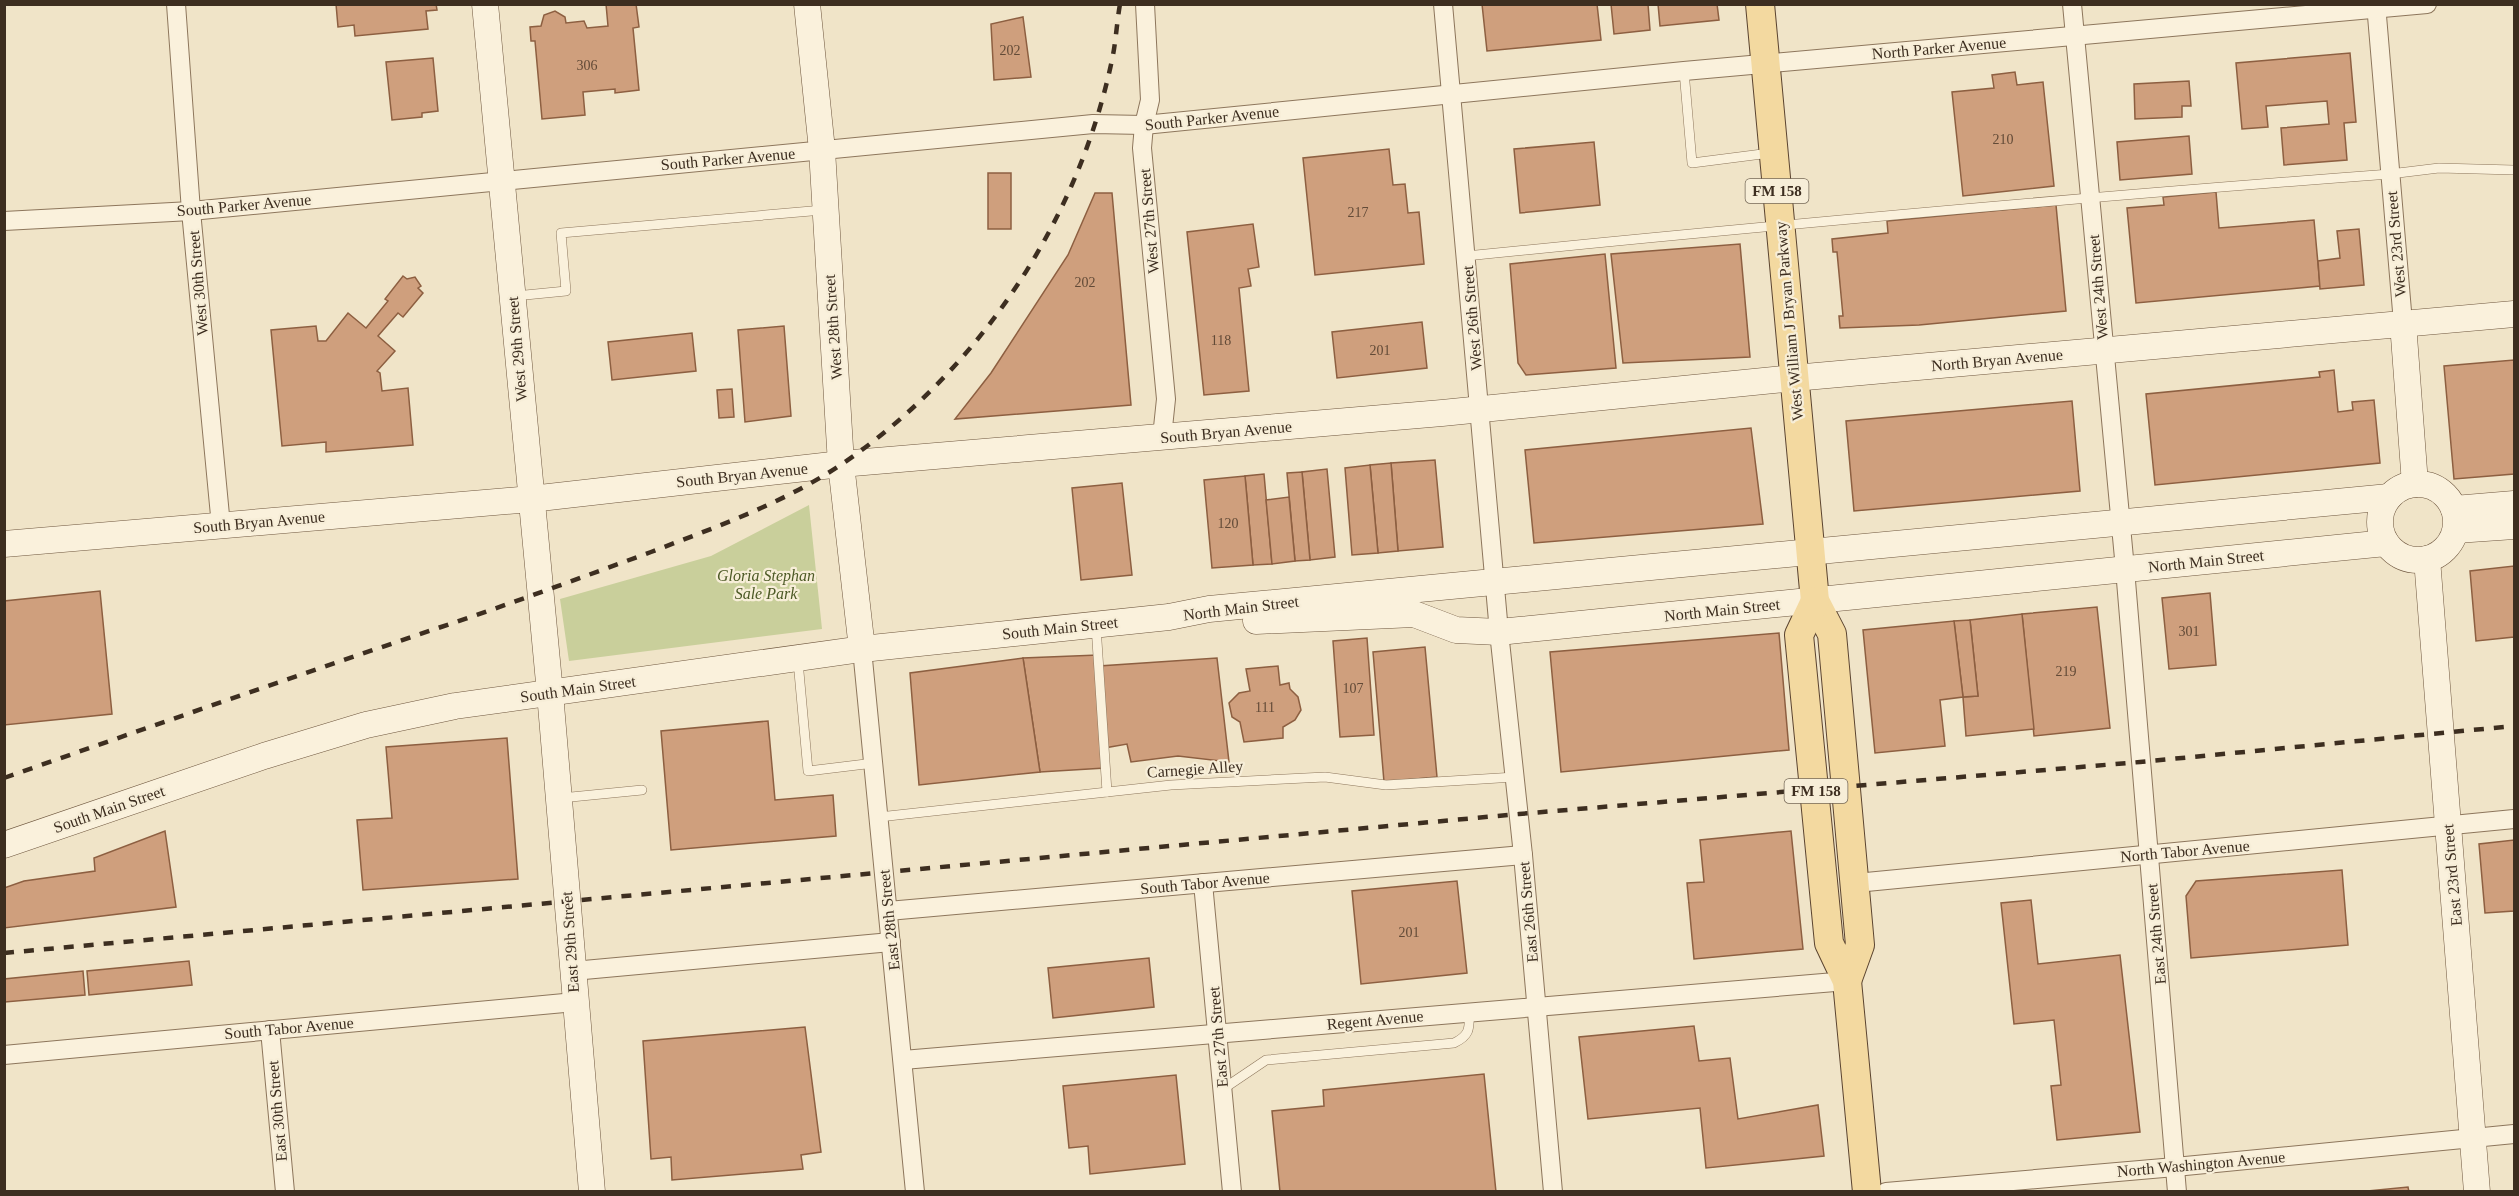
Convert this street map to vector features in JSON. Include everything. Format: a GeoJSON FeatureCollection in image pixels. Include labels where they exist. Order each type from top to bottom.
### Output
{"type":"FeatureCollection","features":[{"type":"Feature","properties":{"kind":"main road","name":"West William J Bryan Parkway"},"geometry":{"type":"LineString","coordinates":[[1760,4],[1815,601]]}},
{"type":"Feature","properties":{"kind":"main road","name":"FM 158"},"geometry":{"type":"LineString","coordinates":[[1815,601],[1832,633],[1856,883],[1860,945],[1847,981]]}},
{"type":"Feature","properties":{"kind":"main road","name":"FM 158"},"geometry":{"type":"LineString","coordinates":[[1815,601],[1799,635],[1829,943],[1847,981],[1867,1191]]}},
{"type":"Feature","properties":{"kind":"street","name":"West 30th Street"},"geometry":{"type":"LineString","coordinates":[[176,4],[192,211],[221,526]]}},
{"type":"Feature","properties":{"kind":"street","name":"West 29th Street"},"geometry":{"type":"LineString","coordinates":[[485,4],[550,693]]}},
{"type":"Feature","properties":{"kind":"street","name":"West 28th Street"},"geometry":{"type":"LineString","coordinates":[[807,4],[822,150],[841,464],[862,649]]}},
{"type":"Feature","properties":{"kind":"street","name":"West 27th Street"},"geometry":{"type":"LineString","coordinates":[[1145,4],[1150,100],[1144,125],[1142,148],[1166,399],[1162,437]]}},
{"type":"Feature","properties":{"kind":"street","name":"West 26th Street"},"geometry":{"type":"LineString","coordinates":[[1443,4],[1499,632]]}},
{"type":"Feature","properties":{"kind":"street","name":"West 24th Street"},"geometry":{"type":"LineString","coordinates":[[2072,4],[2125,569]]}},
{"type":"Feature","properties":{"kind":"street","name":"North Parker Avenue"},"geometry":{"type":"LineString","coordinates":[[1451,93],[2427,4]]}},
{"type":"Feature","properties":{"kind":"street","name":"West 23rd Street"},"geometry":{"type":"LineString","coordinates":[[2376,7],[2415,484]]}},
{"type":"Feature","properties":{"kind":"street","name":"South Parker Avenue"},"geometry":{"type":"LineString","coordinates":[[4,221],[192,211],[1093,124],[1144,125],[1451,93]]}},
{"type":"Feature","properties":{"kind":"street","name":"North Bryan Avenue"},"geometry":{"type":"LineString","coordinates":[[1480,409],[1794,378],[2514,314]]}},
{"type":"Feature","properties":{"kind":"street","name":"South Bryan Avenue"},"geometry":{"type":"LineString","coordinates":[[4,544],[531,499],[841,464],[1480,409]]}},
{"type":"Feature","properties":{"kind":"street"},"geometry":{"type":"LineString","coordinates":[[2415,484],[2428,485],[2439,490],[2448,498],[2455,520],[2451,542],[2443,551],[2427,559],[2411,560],[2401,557],[2386,543],[2381,532],[2380,520],[2382,508],[2389,497],[2405,486],[2415,484]]}},
{"type":"Feature","properties":{"kind":"street","name":"North Main Street"},"geometry":{"type":"LineString","coordinates":[[1169,617],[1209,609],[2389,497]]}},
{"type":"Feature","properties":{"kind":"street"},"geometry":{"type":"LineString","coordinates":[[2455,520],[2514,504]]}},
{"type":"Feature","properties":{"kind":"street"},"geometry":{"type":"LineString","coordinates":[[2455,520],[2514,526]]}},
{"type":"Feature","properties":{"kind":"street","name":"North Main Street"},"geometry":{"type":"LineString","coordinates":[[1169,617],[1207,624],[1414,614],[1456,630],[1499,632],[2386,543]]}},
{"type":"Feature","properties":{"kind":"street","name":"East 23rd Street"},"geometry":{"type":"LineString","coordinates":[[2427,559],[2477,1191]]}},
{"type":"Feature","properties":{"kind":"street","name":"East 24th Street"},"geometry":{"type":"LineString","coordinates":[[2125,569],[2177,1191]]}},
{"type":"Feature","properties":{"kind":"street","name":"South Main Street"},"geometry":{"type":"LineString","coordinates":[[4,845],[264,756],[366,725],[455,706],[862,649],[1169,617]]}},
{"type":"Feature","properties":{"kind":"street","name":"East 26th Street"},"geometry":{"type":"LineString","coordinates":[[1499,632],[1523,855],[1553,1191]]}},
{"type":"Feature","properties":{"kind":"street","name":"East 28th Street"},"geometry":{"type":"LineString","coordinates":[[862,649],[915,1191]]}},
{"type":"Feature","properties":{"kind":"street","name":"East 29th Street"},"geometry":{"type":"LineString","coordinates":[[550,693],[592,1191]]}},
{"type":"Feature","properties":{"kind":"street","name":"North Tabor Avenue"},"geometry":{"type":"LineString","coordinates":[[1856,883],[2514,819]]}},
{"type":"Feature","properties":{"kind":"street","name":"South Tabor Avenue"},"geometry":{"type":"LineString","coordinates":[[888,911],[1523,855]]}},
{"type":"Feature","properties":{"kind":"street","name":"East 27th Street"},"geometry":{"type":"LineString","coordinates":[[1203,883],[1232,1191]]}},
{"type":"Feature","properties":{"kind":"street"},"geometry":{"type":"LineString","coordinates":[[573,971],[891,942]]}},
{"type":"Feature","properties":{"kind":"street","name":"Regent Avenue"},"geometry":{"type":"LineString","coordinates":[[903,1060],[1847,981]]}},
{"type":"Feature","properties":{"kind":"street","name":"South Tabor Avenue"},"geometry":{"type":"LineString","coordinates":[[4,1055],[575,1002]]}},
{"type":"Feature","properties":{"kind":"street","name":"East 30th Street"},"geometry":{"type":"LineString","coordinates":[[270,1030],[285,1191]]}},
{"type":"Feature","properties":{"kind":"street","name":"North Washington Avenue"},"geometry":{"type":"LineString","coordinates":[[1886,1191],[2047,1185],[2175,1167],[2514,1134]]}},
{"type":"Feature","properties":{"kind":"lane"},"geometry":{"type":"LineString","coordinates":[[1684,71],[1692,163],[1773,153]]}},
{"type":"Feature","properties":{"kind":"lane"},"geometry":{"type":"LineString","coordinates":[[1466,256],[2090,196],[2390,174],[2439,168],[2514,170]]}},
{"type":"Feature","properties":{"kind":"lane"},"geometry":{"type":"LineString","coordinates":[[512,296],[567,291],[561,234],[826,210]]}},
{"type":"Feature","properties":{"kind":"lane"},"geometry":{"type":"LineString","coordinates":[[1096,625],[1107,792]]}},
{"type":"Feature","properties":{"kind":"lane"},"geometry":{"type":"LineString","coordinates":[[797,659],[808,771],[874,763]]}},
{"type":"Feature","properties":{"kind":"lane","name":"Carnegie Alley"},"geometry":{"type":"LineString","coordinates":[[879,817],[1171,785],[1324,777],[1386,786],[1515,777]]}},
{"type":"Feature","properties":{"kind":"lane"},"geometry":{"type":"LineString","coordinates":[[558,798],[642,790]]}},
{"type":"Feature","properties":{"kind":"lane"},"geometry":{"type":"LineString","coordinates":[[1223,1089],[1266,1060],[1454,1043],[1464,1038],[1469,1030],[1469,1013]]}},
{"type":"Feature","properties":{"kind":"green space","name":"Gloria Stephan Sale Park"},"geometry":{"type":"Polygon","coordinates":[[[809,505],[822,629],[569,661],[560,599],[711,556],[809,505]]]}},
{"type":"Feature","properties":{"kind":"building"},"geometry":{"type":"Polygon","coordinates":[[[336,4],[436,4],[437,10],[426,11],[428,29],[355,36],[354,25],[338,27],[336,4]]]}},
{"type":"Feature","properties":{"kind":"building"},"geometry":{"type":"Polygon","coordinates":[[[606,4],[636,4],[639,27],[633,28],[639,90],[615,93],[615,89],[583,92],[585,115],[542,119],[535,41],[531,41],[530,27],[541,26],[544,15],[555,11],[565,17],[566,23],[584,21],[587,28],[608,26],[606,4]]]}},
{"type":"Feature","properties":{"kind":"building"},"geometry":{"type":"Polygon","coordinates":[[[1482,4],[1597,4],[1601,40],[1487,51],[1482,4]]]}},
{"type":"Feature","properties":{"kind":"building"},"geometry":{"type":"Polygon","coordinates":[[[1611,4],[1648,4],[1650,30],[1614,34],[1611,4]]]}},
{"type":"Feature","properties":{"kind":"building"},"geometry":{"type":"Polygon","coordinates":[[[1658,4],[1717,4],[1719,20],[1660,26],[1658,4]]]}},
{"type":"Feature","properties":{"kind":"building"},"geometry":{"type":"Polygon","coordinates":[[[1023,17],[1031,77],[994,80],[991,24],[1023,17]]]}},
{"type":"Feature","properties":{"kind":"building"},"geometry":{"type":"Polygon","coordinates":[[[2350,53],[2356,122],[2344,123],[2347,160],[2284,165],[2281,128],[2329,124],[2327,101],[2266,106],[2268,127],[2242,129],[2236,63],[2350,53]]]}},
{"type":"Feature","properties":{"kind":"building"},"geometry":{"type":"Polygon","coordinates":[[[433,58],[438,111],[422,113],[422,117],[392,120],[386,62],[433,58]]]}},
{"type":"Feature","properties":{"kind":"building"},"geometry":{"type":"Polygon","coordinates":[[[2015,72],[2017,85],[2043,82],[2054,186],[1963,196],[1952,92],[1994,88],[1992,75],[2015,72]]]}},
{"type":"Feature","properties":{"kind":"building"},"geometry":{"type":"Polygon","coordinates":[[[2189,81],[2191,106],[2182,106],[2182,117],[2135,119],[2134,84],[2189,81]]]}},
{"type":"Feature","properties":{"kind":"building"},"geometry":{"type":"Polygon","coordinates":[[[2189,136],[2192,174],[2120,180],[2117,142],[2189,136]]]}},
{"type":"Feature","properties":{"kind":"building"},"geometry":{"type":"Polygon","coordinates":[[[1594,142],[1600,205],[1520,213],[1514,149],[1594,142]]]}},
{"type":"Feature","properties":{"kind":"building"},"geometry":{"type":"Polygon","coordinates":[[[1389,149],[1393,185],[1405,184],[1408,213],[1419,212],[1424,264],[1315,275],[1303,158],[1389,149]]]}},
{"type":"Feature","properties":{"kind":"building"},"geometry":{"type":"Polygon","coordinates":[[[988,173],[1011,173],[1011,229],[988,229],[988,173]]]}},
{"type":"Feature","properties":{"kind":"building"},"geometry":{"type":"Polygon","coordinates":[[[2216,192],[2219,228],[2314,220],[2320,286],[2136,303],[2127,208],[2164,205],[2163,197],[2216,192]]]}},
{"type":"Feature","properties":{"kind":"building"},"geometry":{"type":"Polygon","coordinates":[[[1095,193],[1112,193],[1131,405],[955,419],[991,373],[1068,255],[1095,193]]]}},
{"type":"Feature","properties":{"kind":"building"},"geometry":{"type":"Polygon","coordinates":[[[2056,205],[2066,311],[1919,325],[1840,328],[1839,316],[1843,316],[1837,252],[1833,252],[1832,239],[1888,233],[1887,221],[2056,205]]]}},
{"type":"Feature","properties":{"kind":"building"},"geometry":{"type":"Polygon","coordinates":[[[1253,224],[1259,267],[1248,269],[1251,286],[1239,288],[1249,391],[1204,395],[1187,232],[1253,224]]]}},
{"type":"Feature","properties":{"kind":"building"},"geometry":{"type":"Polygon","coordinates":[[[2359,229],[2364,285],[2320,289],[2318,261],[2340,258],[2337,231],[2359,229]]]}},
{"type":"Feature","properties":{"kind":"building"},"geometry":{"type":"Polygon","coordinates":[[[1740,244],[1750,357],[1623,363],[1611,254],[1740,244]]]}},
{"type":"Feature","properties":{"kind":"building"},"geometry":{"type":"Polygon","coordinates":[[[1605,254],[1616,368],[1526,375],[1518,363],[1510,264],[1605,254]]]}},
{"type":"Feature","properties":{"kind":"building"},"geometry":{"type":"Polygon","coordinates":[[[403,276],[407,279],[415,277],[421,286],[418,288],[423,293],[403,317],[398,313],[378,336],[395,351],[377,371],[380,373],[382,391],[408,388],[413,445],[326,452],[326,442],[282,446],[271,330],[316,326],[318,341],[326,341],[348,313],[366,328],[388,301],[385,299],[403,276]]]}},
{"type":"Feature","properties":{"kind":"building"},"geometry":{"type":"Polygon","coordinates":[[[1422,322],[1427,368],[1337,378],[1332,332],[1422,322]]]}},
{"type":"Feature","properties":{"kind":"building"},"geometry":{"type":"Polygon","coordinates":[[[784,326],[791,416],[745,422],[738,330],[784,326]]]}},
{"type":"Feature","properties":{"kind":"building"},"geometry":{"type":"Polygon","coordinates":[[[692,333],[696,371],[612,380],[608,342],[692,333]]]}},
{"type":"Feature","properties":{"kind":"building"},"geometry":{"type":"Polygon","coordinates":[[[2514,360],[2514,474],[2454,479],[2444,366],[2514,360]]]}},
{"type":"Feature","properties":{"kind":"building"},"geometry":{"type":"Polygon","coordinates":[[[2334,370],[2338,412],[2353,410],[2352,402],[2374,400],[2380,463],[2155,485],[2146,394],[2320,377],[2319,372],[2334,370]]]}},
{"type":"Feature","properties":{"kind":"building"},"geometry":{"type":"Polygon","coordinates":[[[732,389],[734,417],[719,418],[717,390],[732,389]]]}},
{"type":"Feature","properties":{"kind":"building"},"geometry":{"type":"Polygon","coordinates":[[[2072,401],[2080,491],[1854,511],[1846,421],[2072,401]]]}},
{"type":"Feature","properties":{"kind":"building"},"geometry":{"type":"Polygon","coordinates":[[[1751,428],[1763,524],[1534,543],[1525,450],[1751,428]]]}},
{"type":"Feature","properties":{"kind":"building"},"geometry":{"type":"Polygon","coordinates":[[[1435,460],[1443,547],[1398,551],[1391,463],[1435,460]]]}},
{"type":"Feature","properties":{"kind":"building"},"geometry":{"type":"Polygon","coordinates":[[[1391,463],[1398,551],[1378,553],[1370,465],[1391,463]]]}},
{"type":"Feature","properties":{"kind":"building"},"geometry":{"type":"Polygon","coordinates":[[[1370,465],[1378,553],[1352,555],[1345,468],[1370,465]]]}},
{"type":"Feature","properties":{"kind":"building"},"geometry":{"type":"Polygon","coordinates":[[[1327,469],[1335,557],[1310,560],[1302,472],[1327,469]]]}},
{"type":"Feature","properties":{"kind":"building"},"geometry":{"type":"Polygon","coordinates":[[[1302,472],[1310,560],[1295,561],[1287,473],[1302,472]]]}},
{"type":"Feature","properties":{"kind":"building"},"geometry":{"type":"Polygon","coordinates":[[[1264,474],[1272,564],[1253,565],[1245,476],[1264,474]]]}},
{"type":"Feature","properties":{"kind":"building"},"geometry":{"type":"Polygon","coordinates":[[[1245,476],[1253,565],[1212,568],[1204,480],[1245,476]]]}},
{"type":"Feature","properties":{"kind":"building"},"geometry":{"type":"Polygon","coordinates":[[[1122,483],[1132,575],[1081,580],[1072,488],[1122,483]]]}},
{"type":"Feature","properties":{"kind":"building"},"geometry":{"type":"Polygon","coordinates":[[[1289,497],[1295,561],[1272,564],[1266,500],[1289,497]]]}},
{"type":"Feature","properties":{"kind":"building"},"geometry":{"type":"Polygon","coordinates":[[[2514,566],[2514,637],[2476,641],[2470,571],[2514,566]]]}},
{"type":"Feature","properties":{"kind":"building"},"geometry":{"type":"Polygon","coordinates":[[[100,591],[112,714],[4,725],[4,601],[100,591]]]}},
{"type":"Feature","properties":{"kind":"building"},"geometry":{"type":"Polygon","coordinates":[[[2210,593],[2216,665],[2169,669],[2162,598],[2210,593]]]}},
{"type":"Feature","properties":{"kind":"building"},"geometry":{"type":"Polygon","coordinates":[[[2097,607],[2110,728],[2034,736],[2022,614],[2097,607]]]}},
{"type":"Feature","properties":{"kind":"building"},"geometry":{"type":"Polygon","coordinates":[[[2022,614],[2034,729],[1966,736],[1963,697],[1978,696],[1970,620],[2022,614]]]}},
{"type":"Feature","properties":{"kind":"building"},"geometry":{"type":"Polygon","coordinates":[[[1970,620],[1978,696],[1963,697],[1954,621],[1970,620]]]}},
{"type":"Feature","properties":{"kind":"building"},"geometry":{"type":"Polygon","coordinates":[[[1954,621],[1963,697],[1940,700],[1945,746],[1875,753],[1863,630],[1954,621]]]}},
{"type":"Feature","properties":{"kind":"building"},"geometry":{"type":"Polygon","coordinates":[[[1779,633],[1789,750],[1561,772],[1550,652],[1779,633]]]}},
{"type":"Feature","properties":{"kind":"building"},"geometry":{"type":"Polygon","coordinates":[[[1367,638],[1374,735],[1340,737],[1333,641],[1367,638]]]}},
{"type":"Feature","properties":{"kind":"building"},"geometry":{"type":"Polygon","coordinates":[[[1425,647],[1437,777],[1384,782],[1373,652],[1425,647]]]}},
{"type":"Feature","properties":{"kind":"building"},"geometry":{"type":"Polygon","coordinates":[[[1098,655],[1105,768],[1040,772],[1023,658],[1098,655]]]}},
{"type":"Feature","properties":{"kind":"building"},"geometry":{"type":"Polygon","coordinates":[[[1023,658],[1040,772],[919,785],[910,673],[1023,658]]]}},
{"type":"Feature","properties":{"kind":"building"},"geometry":{"type":"Polygon","coordinates":[[[1217,658],[1229,762],[1178,756],[1131,762],[1127,744],[1104,748],[1099,666],[1217,658]]]}},
{"type":"Feature","properties":{"kind":"building"},"geometry":{"type":"Polygon","coordinates":[[[1278,666],[1280,685],[1289,683],[1290,689],[1298,697],[1301,710],[1295,720],[1283,727],[1283,738],[1244,742],[1240,722],[1232,717],[1229,703],[1239,693],[1250,691],[1246,669],[1278,666]]]}},
{"type":"Feature","properties":{"kind":"building"},"geometry":{"type":"Polygon","coordinates":[[[768,721],[775,800],[833,795],[836,836],[671,850],[661,731],[768,721]]]}},
{"type":"Feature","properties":{"kind":"building"},"geometry":{"type":"Polygon","coordinates":[[[507,738],[518,879],[363,890],[357,820],[392,818],[386,747],[507,738]]]}},
{"type":"Feature","properties":{"kind":"building"},"geometry":{"type":"Polygon","coordinates":[[[165,831],[176,907],[4,928],[4,888],[24,881],[95,871],[94,858],[165,831]]]}},
{"type":"Feature","properties":{"kind":"building"},"geometry":{"type":"Polygon","coordinates":[[[1791,831],[1803,949],[1694,959],[1687,883],[1704,882],[1700,840],[1791,831]]]}},
{"type":"Feature","properties":{"kind":"building"},"geometry":{"type":"Polygon","coordinates":[[[2514,840],[2514,911],[2485,913],[2479,844],[2514,840]]]}},
{"type":"Feature","properties":{"kind":"building"},"geometry":{"type":"Polygon","coordinates":[[[2342,870],[2348,945],[2191,958],[2186,896],[2196,881],[2342,870]]]}},
{"type":"Feature","properties":{"kind":"building"},"geometry":{"type":"Polygon","coordinates":[[[1457,881],[1467,973],[1361,984],[1352,891],[1457,881]]]}},
{"type":"Feature","properties":{"kind":"building"},"geometry":{"type":"Polygon","coordinates":[[[2031,900],[2038,964],[2120,955],[2140,1132],[2057,1140],[2051,1086],[2061,1085],[2054,1020],[2014,1024],[2001,903],[2031,900]]]}},
{"type":"Feature","properties":{"kind":"building"},"geometry":{"type":"Polygon","coordinates":[[[1149,958],[1154,1007],[1053,1018],[1048,968],[1149,958]]]}},
{"type":"Feature","properties":{"kind":"building"},"geometry":{"type":"Polygon","coordinates":[[[189,961],[192,985],[89,995],[87,971],[189,961]]]}},
{"type":"Feature","properties":{"kind":"building"},"geometry":{"type":"Polygon","coordinates":[[[83,971],[85,995],[5,1002],[4,979],[83,971]]]}},
{"type":"Feature","properties":{"kind":"building"},"geometry":{"type":"Polygon","coordinates":[[[1694,1026],[1699,1061],[1730,1058],[1738,1119],[1818,1105],[1824,1156],[1706,1168],[1700,1108],[1588,1119],[1579,1037],[1694,1026]]]}},
{"type":"Feature","properties":{"kind":"building"},"geometry":{"type":"Polygon","coordinates":[[[805,1027],[821,1152],[801,1155],[803,1169],[672,1180],[671,1157],[651,1159],[643,1041],[805,1027]]]}},
{"type":"Feature","properties":{"kind":"building"},"geometry":{"type":"Polygon","coordinates":[[[1484,1074],[1496,1192],[1280,1192],[1272,1111],[1324,1106],[1323,1090],[1484,1074]]]}},
{"type":"Feature","properties":{"kind":"building"},"geometry":{"type":"Polygon","coordinates":[[[1176,1075],[1185,1164],[1090,1174],[1088,1146],[1069,1148],[1063,1086],[1176,1075]]]}},
{"type":"Feature","properties":{"kind":"building"},"geometry":{"type":"Polygon","coordinates":[[[2408,1187],[2409,1192],[2357,1192],[2408,1187]]]}},
{"type":"Feature","properties":{"kind":"railway"},"geometry":{"type":"LineString","coordinates":[[4,778],[492,610],[651,552],[797,491],[842,464],[892,426],[938,384],[980,337],[1017,286],[1049,232],[1076,175],[1098,116],[1113,55],[1120,4]]}},
{"type":"Feature","properties":{"kind":"railway"},"geometry":{"type":"LineString","coordinates":[[4,953],[1519,814],[2140,762],[2514,726]]}}]}
